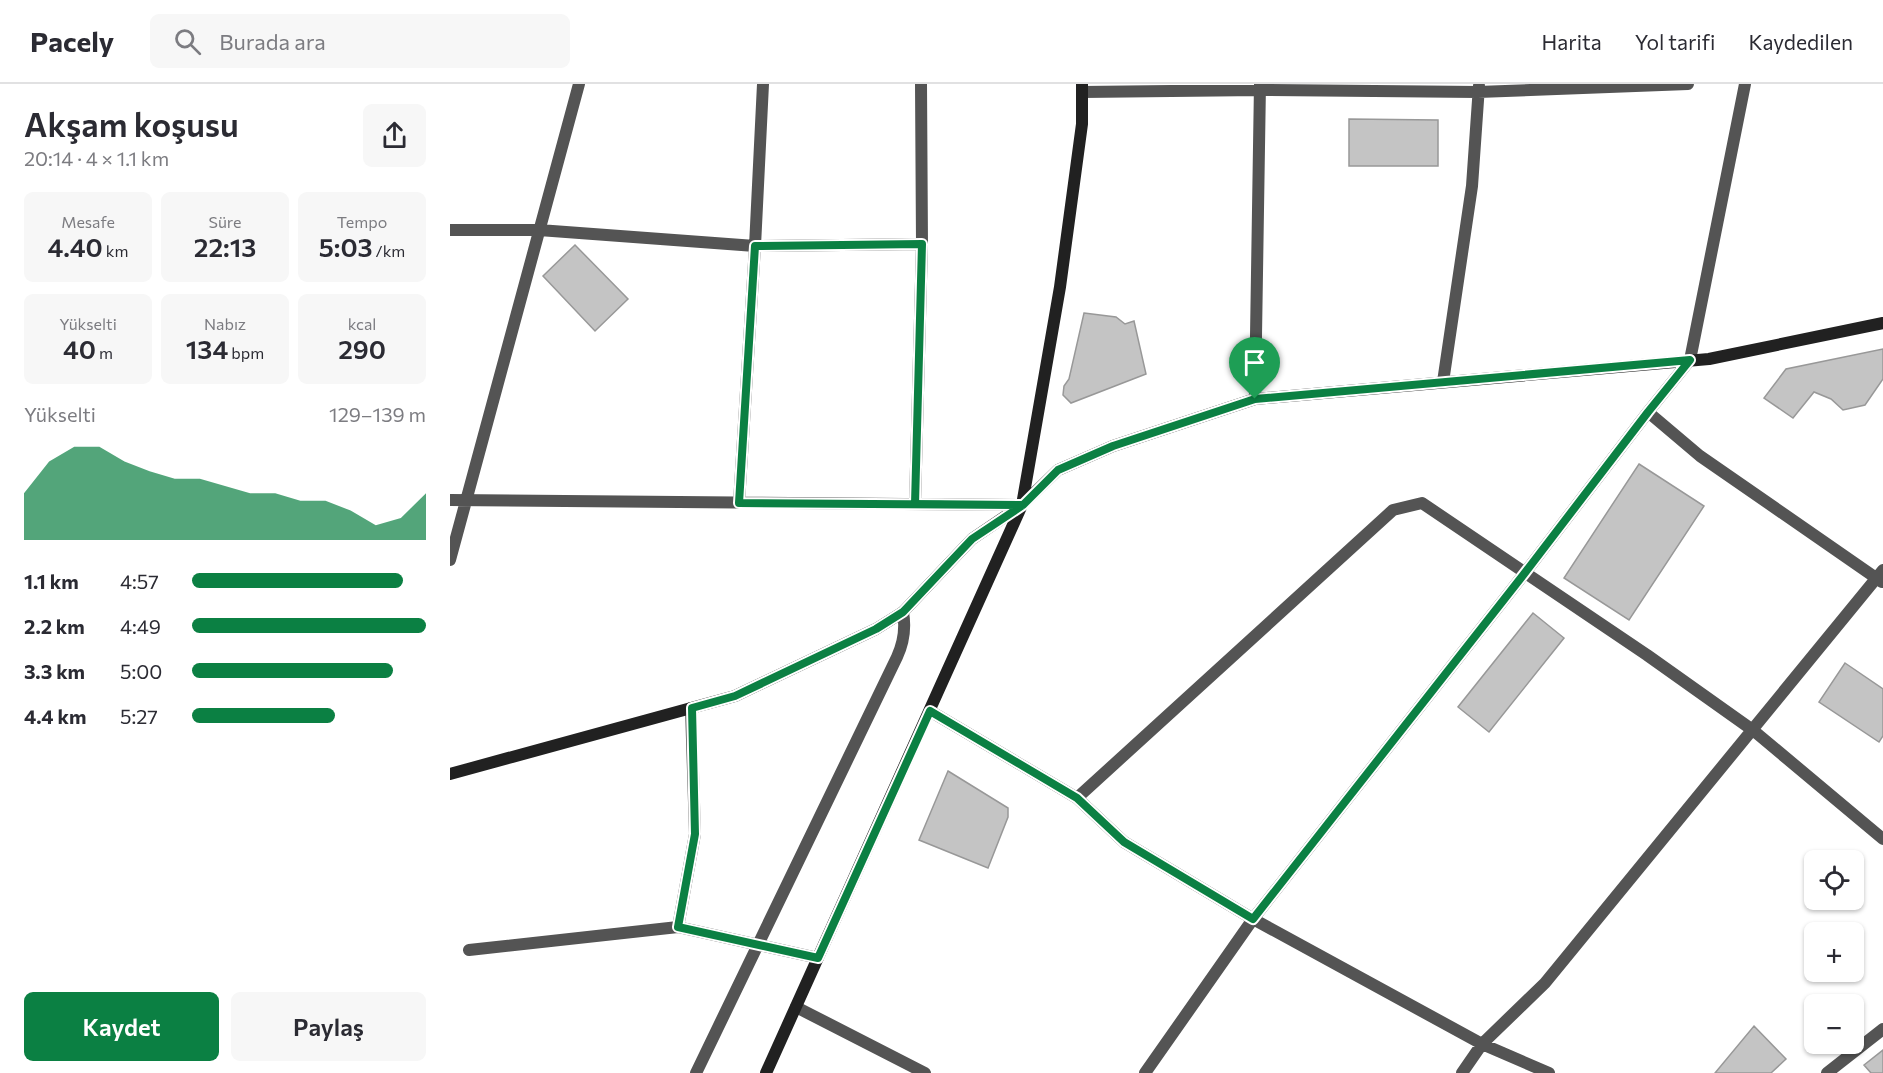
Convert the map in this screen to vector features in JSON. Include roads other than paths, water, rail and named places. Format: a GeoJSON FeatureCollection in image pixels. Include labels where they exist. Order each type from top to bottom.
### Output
{"type":"FeatureCollection","features":[{"type":"Feature","properties":{"kind":"street"},"geometry":{"type":"LineString","coordinates":[[450,560],[579,84]]}},
{"type":"Feature","properties":{"kind":"street"},"geometry":{"type":"LineString","coordinates":[[739,503],[763,84]]}},
{"type":"Feature","properties":{"kind":"street"},"geometry":{"type":"LineString","coordinates":[[915,504],[922,244],[921,84]]}},
{"type":"Feature","properties":{"kind":"street"},"geometry":{"type":"LineString","coordinates":[[766,1073],[1023,505],[1060,287],[1082,124],[1082,88],[1478,88],[1688,84]]}},
{"type":"Feature","properties":{"kind":"street"},"geometry":{"type":"LineString","coordinates":[[1145,1073],[1253,919],[1690,360],[1745,84]]}},
{"type":"Feature","properties":{"kind":"street"},"geometry":{"type":"LineString","coordinates":[[1255,399],[1260,87]]}},
{"type":"Feature","properties":{"kind":"street"},"geometry":{"type":"LineString","coordinates":[[1443,382],[1473,186],[1478,88]]}},
{"type":"Feature","properties":{"kind":"street"},"geometry":{"type":"LineString","coordinates":[[450,230],[539,230],[755,246],[922,244]]}},
{"type":"Feature","properties":{"kind":"street"},"geometry":{"type":"LineString","coordinates":[[450,774],[735,696],[876,629],[903,612],[972,539],[1023,505],[1058,470],[1113,446],[1255,399],[1708,359],[1883,323]]}},
{"type":"Feature","properties":{"kind":"street"},"geometry":{"type":"LineString","coordinates":[[1462,1073],[1482,1044],[1545,983],[1881,577],[1700,456],[1648,412]]}},
{"type":"Feature","properties":{"kind":"street"},"geometry":{"type":"LineString","coordinates":[[450,500],[1023,505]]}},
{"type":"Feature","properties":{"kind":"street"},"geometry":{"type":"LineString","coordinates":[[1077,798],[1393,510],[1422,503],[1754,730],[1883,839]]}},
{"type":"Feature","properties":{"kind":"street"},"geometry":{"type":"LineString","coordinates":[[696,1073],[903,644],[905,630],[903,612]]}},
{"type":"Feature","properties":{"kind":"street"},"geometry":{"type":"LineString","coordinates":[[678,927],[695,834],[692,708]]}},
{"type":"Feature","properties":{"kind":"street"},"geometry":{"type":"LineString","coordinates":[[930,711],[1077,798],[1124,842],[1253,919],[1482,1044],[1549,1073]]}},
{"type":"Feature","properties":{"kind":"street"},"geometry":{"type":"LineString","coordinates":[[469,950],[678,927],[818,958]]}},
{"type":"Feature","properties":{"kind":"street"},"geometry":{"type":"LineString","coordinates":[[796,1007],[925,1073]]}},
{"type":"Feature","properties":{"kind":"street"},"geometry":{"type":"LineString","coordinates":[[1827,1073],[1883,1029]]}}]}
